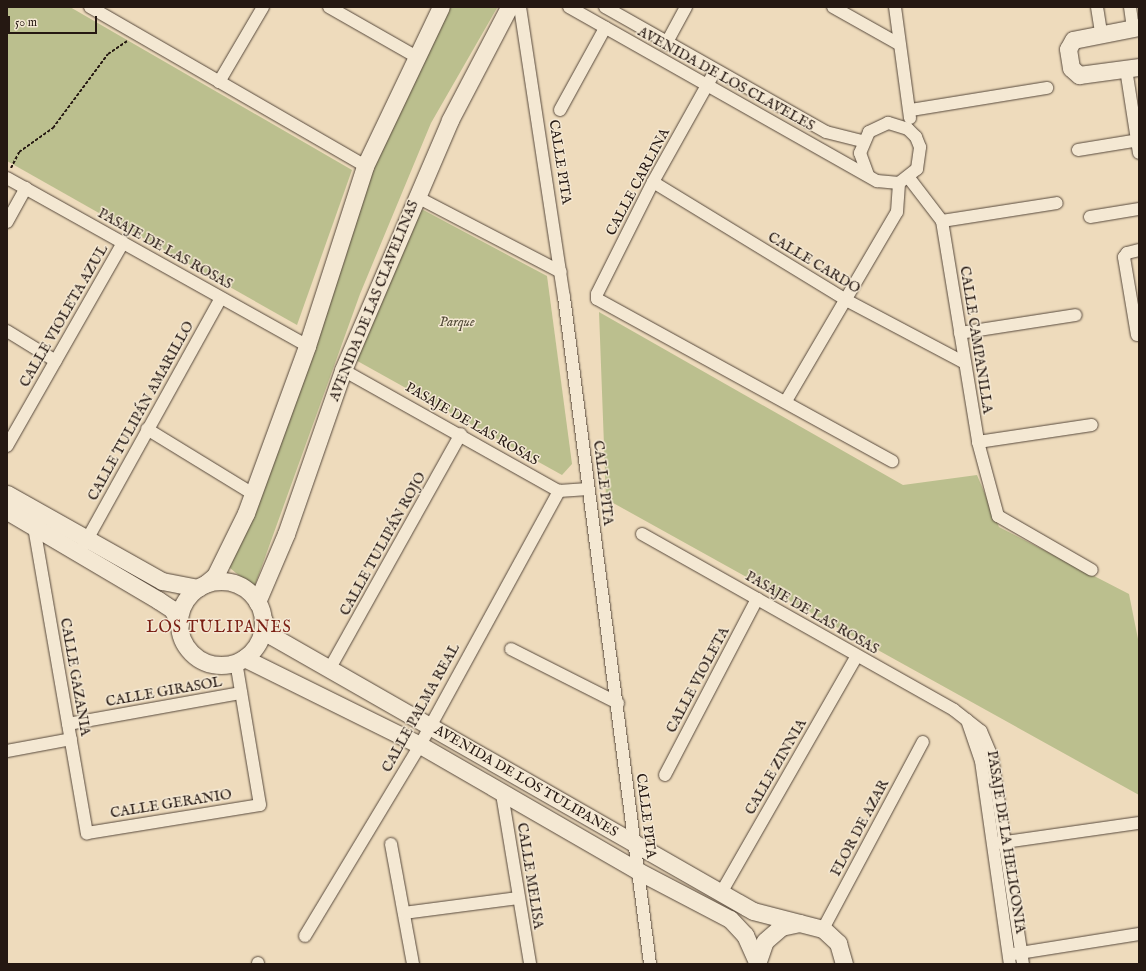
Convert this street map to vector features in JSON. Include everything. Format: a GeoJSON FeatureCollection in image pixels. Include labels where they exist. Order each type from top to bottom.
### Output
{"type":"FeatureCollection","features":[{"type":"Feature","properties":{"kind":"street"},"geometry":{"type":"LineString","coordinates":[[90,7],[365,166]]}},
{"type":"Feature","properties":{"kind":"street"},"geometry":{"type":"LineString","coordinates":[[219,82],[263,7]]}},
{"type":"Feature","properties":{"kind":"street"},"geometry":{"type":"LineString","coordinates":[[329,7],[415,56]]}},
{"type":"Feature","properties":{"kind":"street"},"geometry":{"type":"LineString","coordinates":[[180,624],[182,607],[202,586],[215,576],[253,494],[308,346],[365,166],[415,56],[441,7]]}},
{"type":"Feature","properties":{"kind":"street","name":"AVENIDA DE LAS CLAVELINAS"},"geometry":{"type":"LineString","coordinates":[[257,602],[286,534],[343,370],[450,120],[509,7]]}},
{"type":"Feature","properties":{"kind":"street","name":"CALLE PITA"},"geometry":{"type":"LineString","coordinates":[[520,7],[561,272],[588,489],[618,703],[633,843],[650,964]]}},
{"type":"Feature","properties":{"kind":"street","name":"AVENIDA DE LOS CLAVELES"},"geometry":{"type":"LineString","coordinates":[[569,7],[706,86],[868,175]]}},
{"type":"Feature","properties":{"kind":"street","name":"AVENIDA DE LOS CLAVELES"},"geometry":{"type":"LineString","coordinates":[[605,7],[666,44],[826,132],[862,141]]}},
{"type":"Feature","properties":{"kind":"street"},"geometry":{"type":"LineString","coordinates":[[666,44],[686,7]]}},
{"type":"Feature","properties":{"kind":"street"},"geometry":{"type":"LineString","coordinates":[[833,7],[899,44]]}},
{"type":"Feature","properties":{"kind":"street"},"geometry":{"type":"LineString","coordinates":[[895,7],[899,44],[911,110],[908,129]]}},
{"type":"Feature","properties":{"kind":"street"},"geometry":{"type":"LineString","coordinates":[[1097,7],[1101,33]]}},
{"type":"Feature","properties":{"kind":"street"},"geometry":{"type":"LineString","coordinates":[[1130,7],[1136,28],[1101,33],[1070,44],[1074,73],[1132,68],[1139,153]]}},
{"type":"Feature","properties":{"kind":"street"},"geometry":{"type":"LineString","coordinates":[[560,110],[605,28]]}},
{"type":"Feature","properties":{"kind":"street","name":"CALLE CARLINA"},"geometry":{"type":"LineString","coordinates":[[715,71],[654,182],[597,294],[600,304],[786,401]]}},
{"type":"Feature","properties":{"kind":"street"},"geometry":{"type":"LineString","coordinates":[[911,110],[1047,88]]}},
{"type":"Feature","properties":{"kind":"street"},"geometry":{"type":"LineString","coordinates":[[883,124],[898,124],[908,129],[920,147],[917,169],[904,180],[877,182],[868,175],[860,153],[862,141],[869,132],[883,124]]}},
{"type":"Feature","properties":{"kind":"street"},"geometry":{"type":"LineString","coordinates":[[1078,150],[1138,140]]}},
{"type":"Feature","properties":{"kind":"street","name":"PASAJE DE LAS ROSAS"},"geometry":{"type":"LineString","coordinates":[[7,176],[123,243],[308,346]]}},
{"type":"Feature","properties":{"kind":"street"},"geometry":{"type":"LineString","coordinates":[[892,461],[786,401],[897,212],[904,180]]}},
{"type":"Feature","properties":{"kind":"street","name":"CALLE CAMPANILLA"},"geometry":{"type":"LineString","coordinates":[[904,180],[942,221],[960,332],[963,362],[978,442],[998,516],[1092,570]]}},
{"type":"Feature","properties":{"kind":"street","name":"CALLE CARDO"},"geometry":{"type":"LineString","coordinates":[[654,182],[846,300],[963,362]]}},
{"type":"Feature","properties":{"kind":"street"},"geometry":{"type":"LineString","coordinates":[[7,222],[26,188]]}},
{"type":"Feature","properties":{"kind":"street"},"geometry":{"type":"LineString","coordinates":[[417,197],[561,272]]}},
{"type":"Feature","properties":{"kind":"street"},"geometry":{"type":"LineString","coordinates":[[942,221],[1057,203]]}},
{"type":"Feature","properties":{"kind":"street"},"geometry":{"type":"LineString","coordinates":[[1090,217],[1139,209]]}},
{"type":"Feature","properties":{"kind":"street","name":"CALLE VIOLETA AZUL"},"geometry":{"type":"LineString","coordinates":[[7,446],[123,243]]}},
{"type":"Feature","properties":{"kind":"street"},"geometry":{"type":"LineString","coordinates":[[1137,335],[1124,257],[1139,250]]}},
{"type":"Feature","properties":{"kind":"street","name":"CALLE TULIPÁN AMARILLO"},"geometry":{"type":"LineString","coordinates":[[83,546],[221,298]]}},
{"type":"Feature","properties":{"kind":"street"},"geometry":{"type":"LineString","coordinates":[[960,332],[1076,315]]}},
{"type":"Feature","properties":{"kind":"street"},"geometry":{"type":"LineString","coordinates":[[7,331],[56,361]]}},
{"type":"Feature","properties":{"kind":"street","name":"PASAJE DE LAS ROSAS"},"geometry":{"type":"LineString","coordinates":[[343,370],[461,434],[559,491]]}},
{"type":"Feature","properties":{"kind":"street"},"geometry":{"type":"LineString","coordinates":[[978,442],[1092,425]]}},
{"type":"Feature","properties":{"kind":"street"},"geometry":{"type":"LineString","coordinates":[[147,429],[253,494]]}},
{"type":"Feature","properties":{"kind":"street","name":"CALLE TULIPÁN ROJO"},"geometry":{"type":"LineString","coordinates":[[330,668],[461,434]]}},
{"type":"Feature","properties":{"kind":"street"},"geometry":{"type":"LineString","coordinates":[[559,491],[588,489]]}},
{"type":"Feature","properties":{"kind":"street","name":"CALLE PALMA REAL"},"geometry":{"type":"LineString","coordinates":[[305,936],[420,745],[428,724],[559,491]]}},
{"type":"Feature","properties":{"kind":"street"},"geometry":{"type":"LineString","coordinates":[[7,494],[83,546],[172,609],[180,624],[184,641],[201,659],[218,664],[240,660],[256,645],[263,619],[257,602],[238,584],[222,581],[202,586],[162,580],[83,546],[34,527],[7,511]]}},
{"type":"Feature","properties":{"kind":"street","name":"CALLE GAZANIA"},"geometry":{"type":"LineString","coordinates":[[34,527],[86,832]]}},
{"type":"Feature","properties":{"kind":"street","name":"PASAJE DE LAS ROSAS"},"geometry":{"type":"LineString","coordinates":[[642,534],[856,657],[966,718]]}},
{"type":"Feature","properties":{"kind":"street","name":"CALLE VIOLETA"},"geometry":{"type":"LineString","coordinates":[[665,775],[757,599]]}},
{"type":"Feature","properties":{"kind":"street","name":"AVENIDA DE LOS TULIPANES"},"geometry":{"type":"LineString","coordinates":[[263,619],[272,636],[753,911],[802,922],[823,929],[838,943],[844,964]]}},
{"type":"Feature","properties":{"kind":"street"},"geometry":{"type":"LineString","coordinates":[[511,649],[618,703]]}},
{"type":"Feature","properties":{"kind":"street","name":"CALLE ZINNIA"},"geometry":{"type":"LineString","coordinates":[[722,893],[856,657]]}},
{"type":"Feature","properties":{"kind":"street"},"geometry":{"type":"LineString","coordinates":[[240,660],[241,693]]}},
{"type":"Feature","properties":{"kind":"street","name":"AVENIDA DE LOS TULIPANES"},"geometry":{"type":"LineString","coordinates":[[240,660],[420,745],[502,794],[638,871],[730,919],[744,935],[757,963]]}},
{"type":"Feature","properties":{"kind":"street","name":"CALLE GIRASOL"},"geometry":{"type":"LineString","coordinates":[[68,724],[241,693]]}},
{"type":"Feature","properties":{"kind":"street","name":"CALLE GERANIO"},"geometry":{"type":"LineString","coordinates":[[86,832],[260,806],[241,693]]}},
{"type":"Feature","properties":{"kind":"street","name":"PASAJE DE LA HELICONIA"},"geometry":{"type":"LineString","coordinates":[[966,718],[981,731],[992,757],[1006,841],[1022,958]]}},
{"type":"Feature","properties":{"kind":"street","name":"PASAJE DE LA HELICONIA"},"geometry":{"type":"LineString","coordinates":[[966,718],[981,761],[1009,959]]}},
{"type":"Feature","properties":{"kind":"street"},"geometry":{"type":"LineString","coordinates":[[7,751],[70,739]]}},
{"type":"Feature","properties":{"kind":"street","name":"FLOR DE AZAR"},"geometry":{"type":"LineString","coordinates":[[823,929],[922,742]]}},
{"type":"Feature","properties":{"kind":"street","name":"CALLE MELISA"},"geometry":{"type":"LineString","coordinates":[[502,794],[530,964]]}},
{"type":"Feature","properties":{"kind":"street"},"geometry":{"type":"LineString","coordinates":[[993,844],[1139,823]]}},
{"type":"Feature","properties":{"kind":"street"},"geometry":{"type":"LineString","coordinates":[[391,844],[412,964]]}},
{"type":"Feature","properties":{"kind":"street"},"geometry":{"type":"LineString","coordinates":[[404,913],[518,898]]}},
{"type":"Feature","properties":{"kind":"street","name":"AVENIDA DE LOS TULIPANES"},"geometry":{"type":"LineString","coordinates":[[757,963],[770,936],[781,927],[802,922]]}},
{"type":"Feature","properties":{"kind":"street"},"geometry":{"type":"LineString","coordinates":[[1009,959],[1022,958],[1139,934]]}},
{"type":"Feature","properties":{"kind":"path"},"geometry":{"type":"LineString","coordinates":[[7,176],[19,152],[53,128],[108,54],[125,45],[132,32]]}},
{"type":"Feature","properties":{"kind":"green space"},"geometry":{"type":"Polygon","coordinates":[[[7,7],[70,7],[352,170],[297,325],[7,161],[7,7]]]}},
{"type":"Feature","properties":{"kind":"green space"},"geometry":{"type":"Polygon","coordinates":[[[446,7],[497,8],[431,123],[360,294],[254,588],[230,568],[223,570],[315,344],[345,259],[372,161],[446,7]]]}},
{"type":"Feature","properties":{"kind":"green space","name":"Parque"},"geometry":{"type":"Polygon","coordinates":[[[414,205],[547,276],[572,464],[562,475],[352,358],[414,205]]]}},
{"type":"Feature","properties":{"kind":"green space"},"geometry":{"type":"Polygon","coordinates":[[[599,312],[903,485],[977,475],[999,527],[1129,594],[1139,644],[1139,795],[606,499],[599,312]]]}},
{"type":"Feature","properties":{"kind":"district","name":"LOS TULIPANES"},"geometry":{"type":"Point","coordinates":[219,628]}}]}
